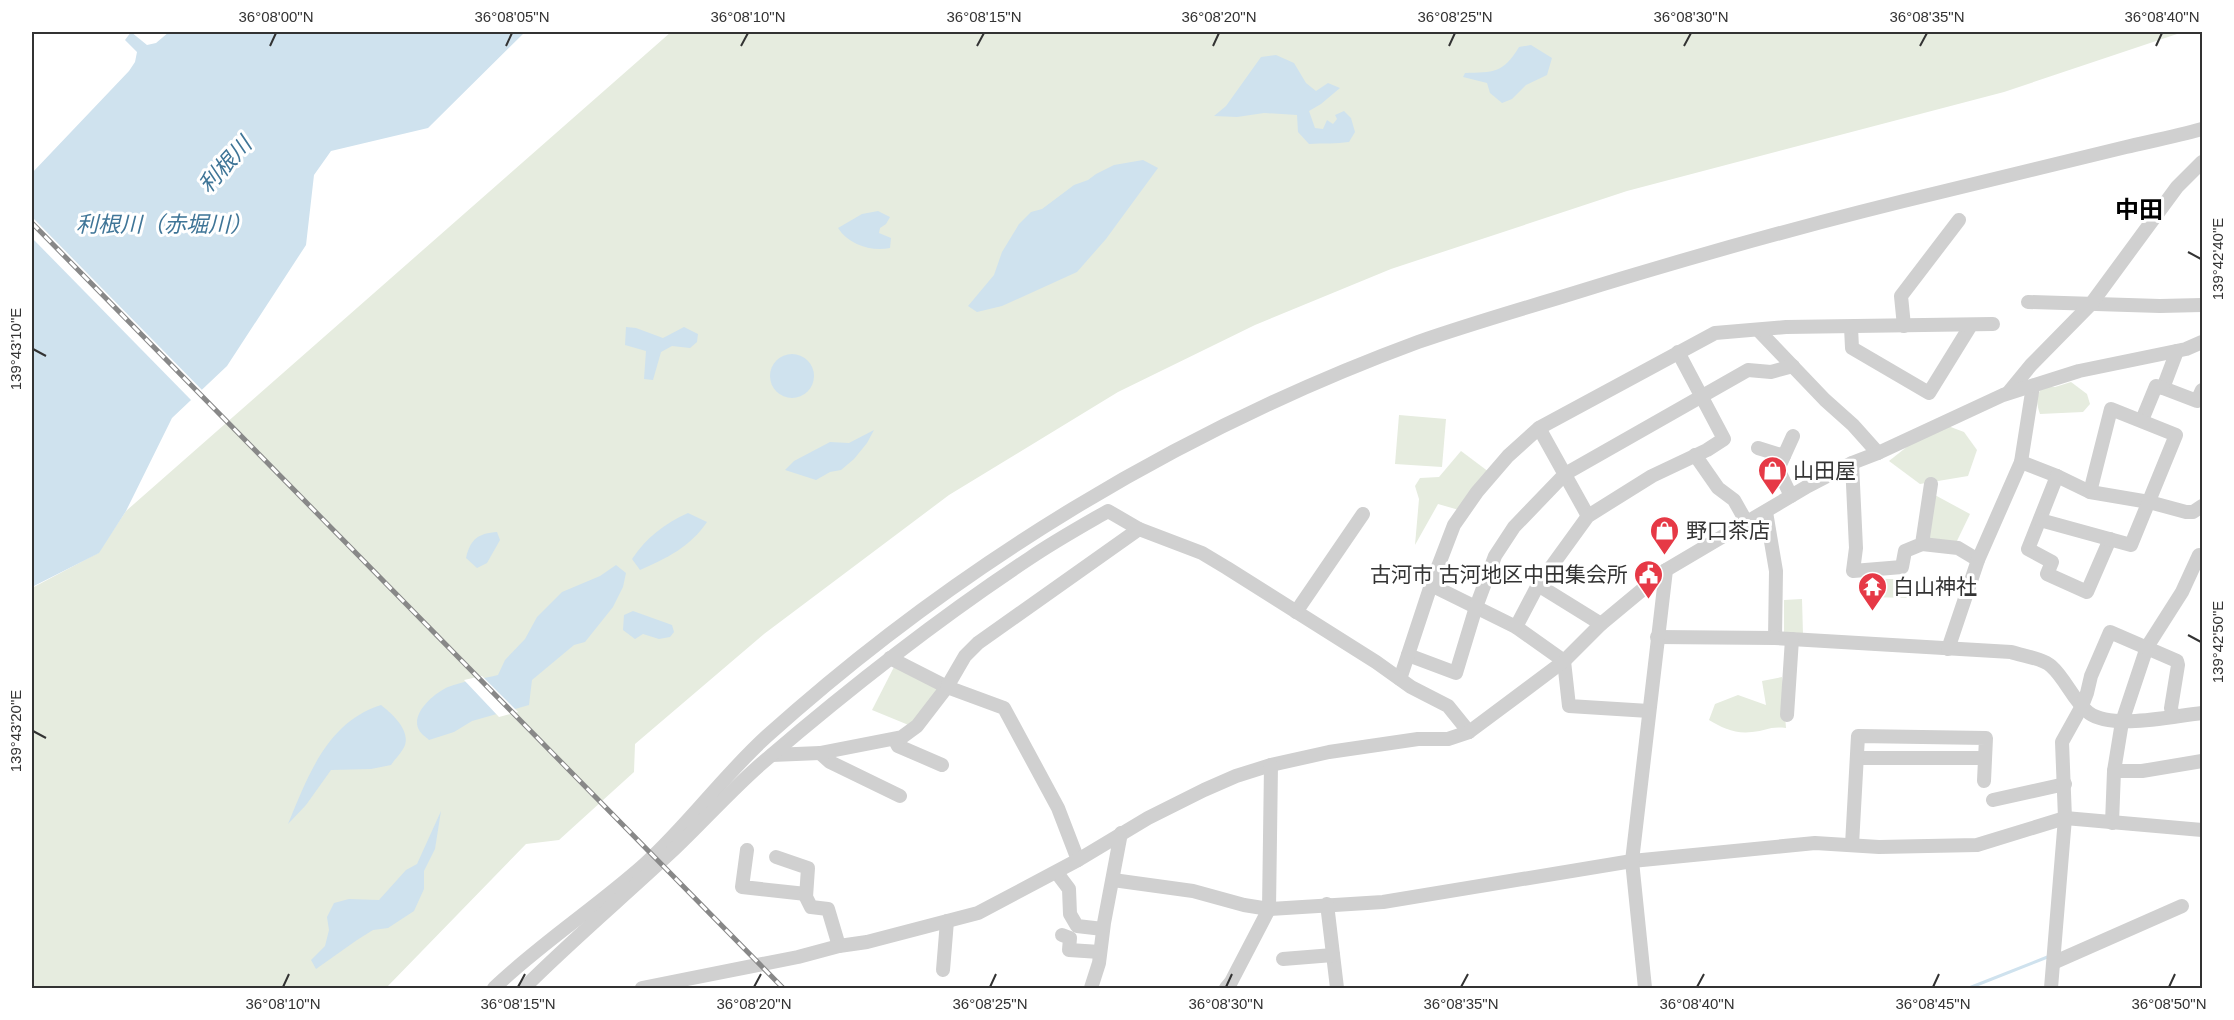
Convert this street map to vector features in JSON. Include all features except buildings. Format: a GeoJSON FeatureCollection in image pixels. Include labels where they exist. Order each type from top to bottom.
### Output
{"type":"FeatureCollection","features":[{"type":"Feature","properties":{"kind":"street"},"geometry":{"type":"LineString","coordinates":[[494,988],[643,866],[767,736],[873,647],[1004,553],[1097,494],[1236,420],[1319,382],[1420,342],[1682,259],[1931,194],[2202,129]]}},
{"type":"Feature","properties":{"kind":"street"},"geometry":{"type":"LineString","coordinates":[[2008,393],[2031,365],[2091,304],[2177,187],[2202,162]]}},
{"type":"Feature","properties":{"kind":"street"},"geometry":{"type":"LineString","coordinates":[[1904,326],[1901,296],[1959,220]]}},
{"type":"Feature","properties":{"kind":"street"},"geometry":{"type":"LineString","coordinates":[[2028,303],[2202,305]]}},
{"type":"Feature","properties":{"kind":"street"},"geometry":{"type":"LineString","coordinates":[[1400,679],[1431,585],[1454,525],[1477,492],[1508,456],[1539,428],[1716,333],[1786,327],[1993,324]]}},
{"type":"Feature","properties":{"kind":"street"},"geometry":{"type":"LineString","coordinates":[[1851,327],[1852,348],[1929,393],[1971,325]]}},
{"type":"Feature","properties":{"kind":"street"},"geometry":{"type":"LineString","coordinates":[[1758,330],[1825,400],[1853,424],[1878,453]]}},
{"type":"Feature","properties":{"kind":"street"},"geometry":{"type":"LineString","coordinates":[[642,988],[798,957],[838,946],[867,942],[978,914],[1057,873],[1120,833],[1204,790],[1271,765],[1329,752],[1418,739],[1448,739],[1469,732],[1564,661],[1601,624],[1666,570],[1791,496],[1852,463],[2008,393],[2079,371],[2177,351],[2202,342]]}},
{"type":"Feature","properties":{"kind":"street"},"geometry":{"type":"LineString","coordinates":[[2163,388],[2177,351]]}},
{"type":"Feature","properties":{"kind":"street"},"geometry":{"type":"LineString","coordinates":[[1516,627],[1538,585],[1588,516],[1652,476],[1724,439],[1678,352]]}},
{"type":"Feature","properties":{"kind":"street"},"geometry":{"type":"LineString","coordinates":[[1408,655],[1456,673],[1495,556],[1515,527],[1564,474],[1748,370],[1771,372],[1793,366]]}},
{"type":"Feature","properties":{"kind":"street"},"geometry":{"type":"LineString","coordinates":[[1948,649],[1978,561],[2021,462],[2033,386]]}},
{"type":"Feature","properties":{"kind":"street"},"geometry":{"type":"LineString","coordinates":[[2142,420],[2156,386],[2197,401],[2202,390]]}},
{"type":"Feature","properties":{"kind":"street"},"geometry":{"type":"LineString","coordinates":[[2040,520],[2131,545],[2176,435],[2111,409],[2090,492]]}},
{"type":"Feature","properties":{"kind":"street"},"geometry":{"type":"LineString","coordinates":[[1539,428],[1588,516]]}},
{"type":"Feature","properties":{"kind":"street"},"geometry":{"type":"LineString","coordinates":[[1791,496],[1778,469],[1793,436]]}},
{"type":"Feature","properties":{"kind":"street"},"geometry":{"type":"LineString","coordinates":[[1758,448],[1784,456]]}},
{"type":"Feature","properties":{"kind":"street"},"geometry":{"type":"LineString","coordinates":[[1695,455],[1718,488],[1734,500],[1747,523]]}},
{"type":"Feature","properties":{"kind":"street"},"geometry":{"type":"LineString","coordinates":[[2021,462],[2090,492],[2150,502],[2186,513],[2193,512],[2202,506]]}},
{"type":"Feature","properties":{"kind":"street"},"geometry":{"type":"LineString","coordinates":[[1852,463],[1856,548],[1853,571],[1902,567],[1905,551],[1922,544],[1958,548],[1978,561]]}},
{"type":"Feature","properties":{"kind":"street"},"geometry":{"type":"LineString","coordinates":[[2057,476],[2028,549],[2052,562],[2047,574],[2087,592],[2110,539]]}},
{"type":"Feature","properties":{"kind":"street"},"geometry":{"type":"LineString","coordinates":[[1922,544],[1931,484]]}},
{"type":"Feature","properties":{"kind":"street"},"geometry":{"type":"LineString","coordinates":[[524,988],[672,851],[721,800],[890,658],[965,602],[1031,557],[1108,511],[1139,529],[1202,553],[1400,679],[1448,706],[1469,732]]}},
{"type":"Feature","properties":{"kind":"street"},"geometry":{"type":"LineString","coordinates":[[1766,512],[1776,571],[1775,638]]}},
{"type":"Feature","properties":{"kind":"street"},"geometry":{"type":"LineString","coordinates":[[1296,612],[1363,514]]}},
{"type":"Feature","properties":{"kind":"street"},"geometry":{"type":"LineString","coordinates":[[772,755],[820,753],[895,740],[908,734],[917,726],[947,687],[965,656],[978,643],[1139,529]]}},
{"type":"Feature","properties":{"kind":"street"},"geometry":{"type":"LineString","coordinates":[[2112,823],[2114,771],[2122,722],[2146,647],[2182,592],[2199,555]]}},
{"type":"Feature","properties":{"kind":"street"},"geometry":{"type":"LineString","coordinates":[[1645,988],[1632,861],[1666,570]]}},
{"type":"Feature","properties":{"kind":"street"},"geometry":{"type":"LineString","coordinates":[[1431,585],[1516,627],[1564,661],[1569,706],[1649,711]]}},
{"type":"Feature","properties":{"kind":"street"},"geometry":{"type":"LineString","coordinates":[[1538,585],[1601,624]]}},
{"type":"Feature","properties":{"kind":"street"},"geometry":{"type":"LineString","coordinates":[[2051,988],[2055,962],[2065,818],[2062,742],[2082,706],[2091,676],[2110,632],[2177,661],[2171,708],[2173,716]]}},
{"type":"Feature","properties":{"kind":"street"},"geometry":{"type":"LineString","coordinates":[[1657,637],[1775,638],[2012,652],[2049,664],[2090,714],[2122,722],[2202,713]]}},
{"type":"Feature","properties":{"kind":"street"},"geometry":{"type":"LineString","coordinates":[[1787,715],[1792,639]]}},
{"type":"Feature","properties":{"kind":"street"},"geometry":{"type":"LineString","coordinates":[[890,658],[947,687],[1004,708],[1058,808],[1078,860]]}},
{"type":"Feature","properties":{"kind":"street"},"geometry":{"type":"LineString","coordinates":[[1852,845],[1858,736],[1986,738],[1984,781]]}},
{"type":"Feature","properties":{"kind":"street"},"geometry":{"type":"LineString","coordinates":[[895,740],[898,746],[942,765]]}},
{"type":"Feature","properties":{"kind":"street"},"geometry":{"type":"LineString","coordinates":[[820,753],[830,762],[900,796]]}},
{"type":"Feature","properties":{"kind":"street"},"geometry":{"type":"LineString","coordinates":[[1857,758],[1985,758]]}},
{"type":"Feature","properties":{"kind":"street"},"geometry":{"type":"LineString","coordinates":[[2114,771],[2142,771],[2202,761]]}},
{"type":"Feature","properties":{"kind":"street"},"geometry":{"type":"LineString","coordinates":[[1226,988],[1269,909],[1271,765]]}},
{"type":"Feature","properties":{"kind":"street"},"geometry":{"type":"LineString","coordinates":[[1993,800],[2065,784]]}},
{"type":"Feature","properties":{"kind":"street"},"geometry":{"type":"LineString","coordinates":[[1113,880],[1193,891],[1244,905],[1269,909],[1383,902],[1632,861],[1815,843],[1879,847],[1977,845],[2065,818],[2202,830]]}},
{"type":"Feature","properties":{"kind":"street"},"geometry":{"type":"LineString","coordinates":[[1091,988],[1100,952],[1120,833]]}},
{"type":"Feature","properties":{"kind":"street"},"geometry":{"type":"LineString","coordinates":[[747,850],[742,886],[806,894]]}},
{"type":"Feature","properties":{"kind":"street"},"geometry":{"type":"LineString","coordinates":[[776,857],[808,868],[806,894],[811,907],[828,909],[838,946]]}},
{"type":"Feature","properties":{"kind":"street"},"geometry":{"type":"LineString","coordinates":[[1057,873],[1069,889],[1070,914],[1077,926],[1103,929]]}},
{"type":"Feature","properties":{"kind":"street"},"geometry":{"type":"LineString","coordinates":[[1327,904],[1336,988]]}},
{"type":"Feature","properties":{"kind":"street"},"geometry":{"type":"LineString","coordinates":[[2055,962],[2181,906]]}},
{"type":"Feature","properties":{"kind":"street"},"geometry":{"type":"LineString","coordinates":[[943,970],[947,921]]}},
{"type":"Feature","properties":{"kind":"street"},"geometry":{"type":"LineString","coordinates":[[1062,935],[1070,938],[1069,950],[1100,952]]}},
{"type":"Feature","properties":{"kind":"street"},"geometry":{"type":"LineString","coordinates":[[1283,959],[1333,955]]}},
{"type":"Feature","properties":{"kind":"shaded area"},"geometry":{"type":"Polygon","coordinates":[[[671,32],[2183,32],[2004,92],[1627,191],[1391,269],[1255,325],[1118,392],[949,495],[764,634],[635,744],[634,772],[559,840],[526,844],[386,988],[32,988],[32,588],[98,553],[126,511],[671,32]]]}},
{"type":"Feature","properties":{"kind":"shaded area"},"geometry":{"type":"Polygon","coordinates":[[[2071,382],[2087,394],[2090,404],[2083,412],[2040,414],[2037,399],[2043,386],[2055,387],[2071,382]]]}},
{"type":"Feature","properties":{"kind":"shaded area"},"geometry":{"type":"Polygon","coordinates":[[[1399,415],[1446,419],[1442,467],[1395,464],[1399,415]]]}},
{"type":"Feature","properties":{"kind":"shaded area"},"geometry":{"type":"Polygon","coordinates":[[[1948,426],[1964,432],[1977,450],[1968,476],[1920,484],[1889,461],[1913,442],[1948,426]]]}},
{"type":"Feature","properties":{"kind":"shaded area"},"geometry":{"type":"Polygon","coordinates":[[[1461,451],[1489,472],[1459,510],[1438,504],[1415,545],[1419,499],[1415,486],[1420,478],[1439,477],[1461,451]]]}},
{"type":"Feature","properties":{"kind":"shaded area"},"geometry":{"type":"Polygon","coordinates":[[[1933,494],[1970,514],[1955,545],[1925,540],[1933,494]]]}},
{"type":"Feature","properties":{"kind":"shaded area"},"geometry":{"type":"Polygon","coordinates":[[[1861,578],[1920,580],[1915,598],[1861,597],[1861,578]]]}},
{"type":"Feature","properties":{"kind":"shaded area"},"geometry":{"type":"Polygon","coordinates":[[[1802,599],[1803,635],[1784,636],[1784,600],[1802,599]]]}},
{"type":"Feature","properties":{"kind":"shaded area"},"geometry":{"type":"Polygon","coordinates":[[[894,667],[939,689],[911,726],[872,710],[894,667]]]}},
{"type":"Feature","properties":{"kind":"shaded area"},"geometry":{"type":"Polygon","coordinates":[[[1782,677],[1786,728],[1740,732],[1724,728],[1709,720],[1715,704],[1738,695],[1766,705],[1762,681],[1782,677]]]}},
{"type":"Feature","properties":{"kind":"water","name":"利根川（赤堀川）"},"geometry":{"type":"Polygon","coordinates":[[[131,32],[147,45],[156,43],[169,32],[525,32],[428,128],[331,151],[314,175],[306,245],[227,366],[172,418],[126,511],[99,553],[32,587],[32,173],[129,71],[135,62],[137,52],[125,40],[131,32]]]}},
{"type":"Feature","properties":{"kind":"water"},"geometry":{"type":"Polygon","coordinates":[[[1531,45],[1552,58],[1547,75],[1526,85],[1512,99],[1502,103],[1490,93],[1487,83],[1463,77],[1465,73],[1496,70],[1508,62],[1519,47],[1531,45]]]}},
{"type":"Feature","properties":{"kind":"water"},"geometry":{"type":"Polygon","coordinates":[[[1276,55],[1294,63],[1306,83],[1316,91],[1328,83],[1340,88],[1309,111],[1315,128],[1323,129],[1327,120],[1333,124],[1337,119],[1335,115],[1344,111],[1351,118],[1355,132],[1349,142],[1309,144],[1298,132],[1297,115],[1264,113],[1237,117],[1214,116],[1226,106],[1261,57],[1276,55]]]}},
{"type":"Feature","properties":{"kind":"water"},"geometry":{"type":"Polygon","coordinates":[[[1143,160],[1158,168],[1106,239],[1077,272],[1002,306],[977,312],[968,306],[994,275],[1002,252],[1019,224],[1031,212],[1042,209],[1074,185],[1114,165],[1143,160]]]}},
{"type":"Feature","properties":{"kind":"water"},"geometry":{"type":"Polygon","coordinates":[[[878,211],[890,217],[880,228],[879,233],[891,238],[890,248],[876,249],[861,246],[848,239],[838,228],[862,214],[878,211]]]}},
{"type":"Feature","properties":{"kind":"water"},"geometry":{"type":"Polygon","coordinates":[[[626,327],[636,328],[663,338],[684,327],[698,334],[697,342],[690,348],[672,346],[661,352],[653,380],[644,379],[646,351],[625,345],[626,327]]]}},
{"type":"Feature","properties":{"kind":"water"},"geometry":{"type":"Polygon","coordinates":[[[792,354],[801,355],[808,360],[813,367],[813,385],[808,392],[801,397],[792,398],[783,397],[776,392],[771,385],[770,376],[771,367],[776,360],[783,355],[792,354]]]}},
{"type":"Feature","properties":{"kind":"water"},"geometry":{"type":"Polygon","coordinates":[[[874,430],[854,459],[841,470],[830,472],[816,480],[785,470],[794,461],[830,442],[849,443],[874,430]]]}},
{"type":"Feature","properties":{"kind":"water"},"geometry":{"type":"Polygon","coordinates":[[[688,513],[707,522],[685,545],[669,556],[640,570],[632,559],[637,551],[657,532],[688,513]]]}},
{"type":"Feature","properties":{"kind":"water"},"geometry":{"type":"Polygon","coordinates":[[[497,532],[500,540],[487,563],[477,568],[466,558],[470,546],[476,538],[497,532]]]}},
{"type":"Feature","properties":{"kind":"water"},"geometry":{"type":"Polygon","coordinates":[[[616,565],[626,573],[623,587],[613,607],[585,642],[574,645],[532,680],[529,705],[472,721],[454,732],[429,740],[421,733],[417,724],[418,717],[430,699],[454,685],[498,675],[505,660],[525,639],[537,617],[562,592],[600,576],[616,565]]]}},
{"type":"Feature","properties":{"kind":"water"},"geometry":{"type":"Polygon","coordinates":[[[633,611],[672,625],[674,632],[670,637],[659,639],[643,634],[635,639],[623,630],[624,615],[633,611]]]}},
{"type":"Feature","properties":{"kind":"water"},"geometry":{"type":"Polygon","coordinates":[[[381,705],[399,722],[406,739],[404,747],[391,765],[371,769],[331,770],[306,805],[288,824],[312,770],[333,737],[362,713],[381,705]]]}},
{"type":"Feature","properties":{"kind":"water"},"geometry":{"type":"Polygon","coordinates":[[[441,811],[435,849],[424,871],[424,889],[414,911],[388,928],[373,930],[316,969],[311,960],[325,946],[329,930],[327,917],[334,903],[349,899],[379,900],[406,870],[417,864],[441,811]]]}},
{"type":"Feature","properties":{"kind":"pier"},"geometry":{"type":"Polygon","coordinates":[[[32,217],[204,392],[193,402],[32,238],[32,217]]]}},
{"type":"Feature","properties":{"kind":"pier"},"geometry":{"type":"Polygon","coordinates":[[[482,676],[518,712],[499,717],[464,680],[482,676]]]}},
{"type":"Feature","properties":{"kind":"waterway"},"geometry":{"type":"LineString","coordinates":[[1969,988],[2050,956]]}},
{"type":"Feature","properties":{"kind":"railway"},"geometry":{"type":"LineString","coordinates":[[32,223],[783,988]]}},
{"type":"Feature","properties":{"kind":"place","name":"山田屋"},"geometry":{"type":"Point","coordinates":[1772,496]}},
{"type":"Feature","properties":{"kind":"place","name":"野口茶店"},"geometry":{"type":"Point","coordinates":[1665,556]}},
{"type":"Feature","properties":{"kind":"place","name":"古河市 古河地区中田集会所"},"geometry":{"type":"Point","coordinates":[1649,600]}},
{"type":"Feature","properties":{"kind":"place","name":"白山神社"},"geometry":{"type":"Point","coordinates":[1872,612]}},
{"type":"Feature","properties":{"kind":"district","name":"中田"},"geometry":{"type":"Point","coordinates":[2139,209]}},
{"type":"Feature","properties":{"kind":"water label","name":"利根川"},"geometry":{"type":"Point","coordinates":[225,165]}}]}
